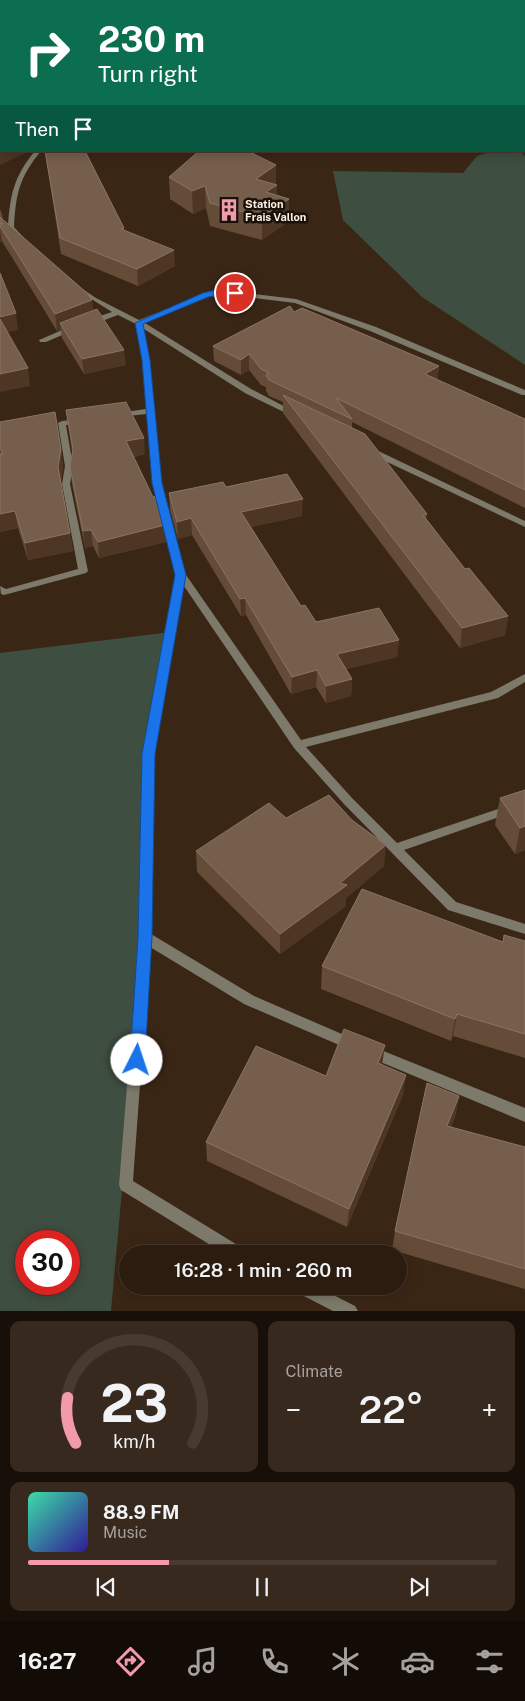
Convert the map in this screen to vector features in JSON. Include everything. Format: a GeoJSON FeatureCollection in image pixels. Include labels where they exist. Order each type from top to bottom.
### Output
{"type":"FeatureCollection","features":[{"type":"Feature","properties":{"kind":"street"},"geometry":{"type":"LineString","coordinates":[[23,241],[11,227],[14,190],[28,162],[37,152]]}},
{"type":"Feature","properties":{"kind":"street"},"geometry":{"type":"LineString","coordinates":[[72,284],[94,299],[139,323],[248,392],[301,417]]}},
{"type":"Feature","properties":{"kind":"street"},"geometry":{"type":"LineString","coordinates":[[139,323],[206,295],[220,292],[296,301],[373,328],[525,393]]}},
{"type":"Feature","properties":{"kind":"street"},"geometry":{"type":"LineString","coordinates":[[43,340],[118,312]]}},
{"type":"Feature","properties":{"kind":"street"},"geometry":{"type":"LineString","coordinates":[[139,323],[146,360],[157,483],[180,575],[298,745],[348,801],[452,906],[525,929]]}},
{"type":"Feature","properties":{"kind":"street"},"geometry":{"type":"LineString","coordinates":[[110,416],[150,411]]}},
{"type":"Feature","properties":{"kind":"street"},"geometry":{"type":"LineString","coordinates":[[0,589],[4,592],[83,571],[66,484],[69,466],[62,423],[91,419]]}},
{"type":"Feature","properties":{"kind":"street"},"geometry":{"type":"LineString","coordinates":[[364,447],[525,524]]}},
{"type":"Feature","properties":{"kind":"street"},"geometry":{"type":"LineString","coordinates":[[180,575],[148,754],[145,937],[139,1042],[126,1185],[224,1245]]}},
{"type":"Feature","properties":{"kind":"street"},"geometry":{"type":"LineString","coordinates":[[298,745],[494,695],[525,678]]}},
{"type":"Feature","properties":{"kind":"street"},"geometry":{"type":"LineString","coordinates":[[396,848],[525,804]]}},
{"type":"Feature","properties":{"kind":"street"},"geometry":{"type":"LineString","coordinates":[[145,937],[249,1000],[415,1071],[525,1115]]}},
{"type":"Feature","properties":{"kind":"street"},"geometry":{"type":"LineString","coordinates":[[317,1295],[350,1311]]}},
{"type":"Feature","properties":{"kind":"green space"},"geometry":{"type":"Polygon","coordinates":[[[491,152],[520,152],[525,156],[525,365],[422,297],[343,220],[333,171],[463,173],[477,156],[491,152]]]}},
{"type":"Feature","properties":{"kind":"green space"},"geometry":{"type":"Polygon","coordinates":[[[171,632],[149,754],[145,937],[111,1311],[0,1311],[0,653],[171,632]]]}},
{"type":"Feature","properties":{"kind":"building"},"geometry":{"type":"Polygon","coordinates":[[[45,152],[86,152],[124,228],[121,229],[174,250],[137,269],[60,238],[45,152]]]}},
{"type":"Feature","properties":{"kind":"building"},"geometry":{"type":"Polygon","coordinates":[[[198,152],[248,152],[276,165],[256,179],[277,185],[266,192],[289,199],[262,217],[210,203],[205,186],[192,191],[169,177],[198,152]]]}},
{"type":"Feature","properties":{"kind":"building"},"geometry":{"type":"Polygon","coordinates":[[[0,217],[87,293],[92,300],[55,314],[0,226],[3,223],[0,224],[0,217]]]}},
{"type":"Feature","properties":{"kind":"building"},"geometry":{"type":"Polygon","coordinates":[[[0,273],[16,313],[0,317],[0,273]]]}},
{"type":"Feature","properties":{"kind":"building"},"geometry":{"type":"Polygon","coordinates":[[[290,306],[294,312],[302,308],[439,366],[425,374],[525,419],[525,490],[336,398],[352,419],[269,380],[266,375],[269,373],[261,369],[249,354],[241,360],[213,346],[290,306]]]}},
{"type":"Feature","properties":{"kind":"building"},"geometry":{"type":"Polygon","coordinates":[[[97,309],[124,350],[82,359],[60,323],[97,309]]]}},
{"type":"Feature","properties":{"kind":"building"},"geometry":{"type":"Polygon","coordinates":[[[0,319],[28,368],[0,374],[0,319]]]}},
{"type":"Feature","properties":{"kind":"building"},"geometry":{"type":"Polygon","coordinates":[[[283,395],[365,434],[427,514],[423,515],[465,569],[469,568],[508,616],[462,628],[283,395]]]}},
{"type":"Feature","properties":{"kind":"building"},"geometry":{"type":"Polygon","coordinates":[[[126,402],[144,438],[126,441],[153,497],[157,496],[165,525],[98,542],[91,530],[83,531],[70,467],[73,449],[66,410],[126,402]]]}},
{"type":"Feature","properties":{"kind":"building"},"geometry":{"type":"Polygon","coordinates":[[[55,412],[61,449],[58,467],[70,533],[25,543],[15,511],[0,514],[0,454],[3,454],[0,447],[0,422],[55,412]]]}},
{"type":"Feature","properties":{"kind":"building"},"geometry":{"type":"Polygon","coordinates":[[[287,474],[303,499],[241,512],[301,606],[305,605],[316,622],[379,608],[399,640],[337,654],[352,679],[326,686],[317,670],[292,677],[245,598],[240,599],[191,518],[177,522],[169,493],[223,482],[226,487],[287,474]]]}},
{"type":"Feature","properties":{"kind":"building"},"geometry":{"type":"Polygon","coordinates":[[[525,790],[525,826],[520,828],[500,798],[525,790]]]}},
{"type":"Feature","properties":{"kind":"building"},"geometry":{"type":"Polygon","coordinates":[[[329,795],[352,820],[386,845],[340,883],[347,885],[280,934],[196,851],[269,803],[286,818],[329,795]]]}},
{"type":"Feature","properties":{"kind":"building"},"geometry":{"type":"Polygon","coordinates":[[[362,889],[503,942],[504,935],[525,941],[525,1034],[457,1014],[455,1019],[322,966],[362,889]]]}},
{"type":"Feature","properties":{"kind":"building"},"geometry":{"type":"Polygon","coordinates":[[[344,1029],[385,1045],[378,1063],[406,1075],[349,1209],[206,1142],[256,1046],[326,1076],[344,1029]]]}},
{"type":"Feature","properties":{"kind":"building"},"geometry":{"type":"Polygon","coordinates":[[[427,1083],[459,1096],[447,1126],[525,1147],[525,1269],[395,1231],[427,1083]]]}},
{"type":"Feature","properties":{"kind":"place","name":"Station Frais Vallon"},"geometry":{"type":"Point","coordinates":[229,210]}},
{"type":"Feature","properties":{"kind":"route"},"geometry":{"type":"LineString","coordinates":[[137,1060],[145,937],[148,754],[180,575],[157,483],[146,360],[139,323],[206,295],[220,292],[235,293]]}}]}
